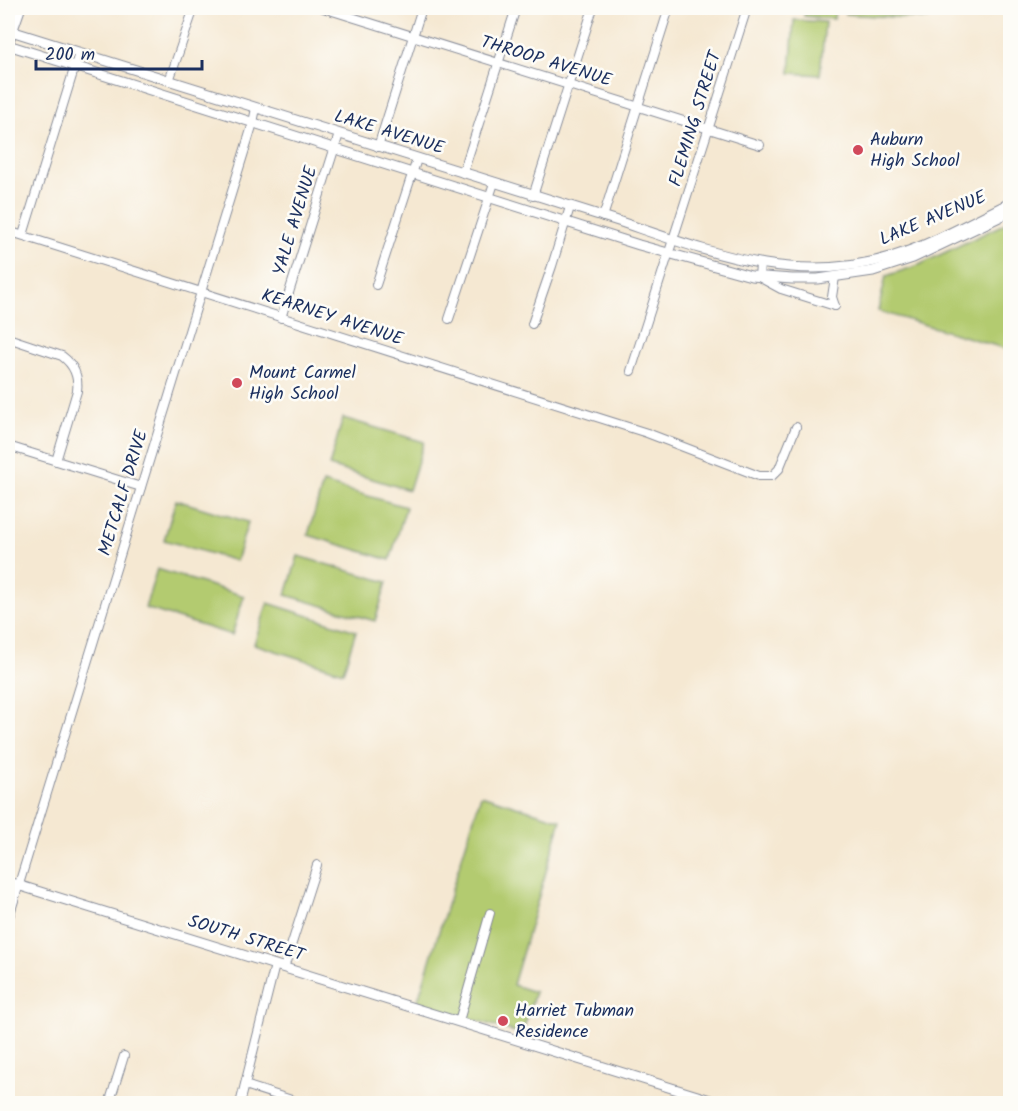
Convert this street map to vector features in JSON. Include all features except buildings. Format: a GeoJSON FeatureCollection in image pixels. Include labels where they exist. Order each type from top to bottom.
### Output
{"type":"FeatureCollection","features":[{"type":"Feature","properties":{"kind":"main road","name":"LAKE AVENUE"},"geometry":{"type":"LineString","coordinates":[[10,31],[707,251],[760,264],[816,268],[853,265],[884,259],[925,244],[1011,203]]}},
{"type":"Feature","properties":{"kind":"main road","name":"LAKE AVENUE"},"geometry":{"type":"LineString","coordinates":[[8,45],[668,254],[731,272],[759,277],[792,279],[835,277],[873,270],[913,258],[1011,212]]}},
{"type":"Feature","properties":{"kind":"main road","name":"SOUTH STREET"},"geometry":{"type":"LineString","coordinates":[[8,882],[723,1104]]}},
{"type":"Feature","properties":{"kind":"street"},"geometry":{"type":"LineString","coordinates":[[8,45],[10,31],[21,8]]}},
{"type":"Feature","properties":{"kind":"street"},"geometry":{"type":"LineString","coordinates":[[169,81],[194,8]]}},
{"type":"Feature","properties":{"kind":"street","name":"THROOP AVENUE"},"geometry":{"type":"LineString","coordinates":[[323,8],[340,10],[760,145]]}},
{"type":"Feature","properties":{"kind":"street"},"geometry":{"type":"LineString","coordinates":[[378,147],[422,8]]}},
{"type":"Feature","properties":{"kind":"street"},"geometry":{"type":"LineString","coordinates":[[463,173],[516,8]]}},
{"type":"Feature","properties":{"kind":"street"},"geometry":{"type":"LineString","coordinates":[[533,196],[592,8]]}},
{"type":"Feature","properties":{"kind":"street"},"geometry":{"type":"LineString","coordinates":[[603,217],[669,8]]}},
{"type":"Feature","properties":{"kind":"street","name":"FLEMING STREET"},"geometry":{"type":"LineString","coordinates":[[631,371],[747,8]]}},
{"type":"Feature","properties":{"kind":"street"},"geometry":{"type":"LineString","coordinates":[[23,235],[79,53]]}},
{"type":"Feature","properties":{"kind":"street","name":"METCALF DRIVE"},"geometry":{"type":"LineString","coordinates":[[8,920],[256,108]]}},
{"type":"Feature","properties":{"kind":"street","name":"YALE AVENUE"},"geometry":{"type":"LineString","coordinates":[[281,318],[339,134]]}},
{"type":"Feature","properties":{"kind":"street"},"geometry":{"type":"LineString","coordinates":[[376,285],[417,159]]}},
{"type":"Feature","properties":{"kind":"street"},"geometry":{"type":"LineString","coordinates":[[449,319],[494,183]]}},
{"type":"Feature","properties":{"kind":"street"},"geometry":{"type":"LineString","coordinates":[[532,324],[570,207]]}},
{"type":"Feature","properties":{"kind":"street","name":"KEARNEY AVENUE"},"geometry":{"type":"LineString","coordinates":[[8,231],[647,433],[759,476],[772,476],[779,469],[796,427]]}},
{"type":"Feature","properties":{"kind":"street"},"geometry":{"type":"LineString","coordinates":[[759,277],[760,264]]}},
{"type":"Feature","properties":{"kind":"street","name":"LAKE AVENUE"},"geometry":{"type":"LineString","coordinates":[[759,277],[781,289],[836,306],[832,299],[835,277]]}},
{"type":"Feature","properties":{"kind":"street"},"geometry":{"type":"LineString","coordinates":[[8,339],[62,357],[68,361],[75,372],[78,382],[77,391],[56,461]]}},
{"type":"Feature","properties":{"kind":"street"},"geometry":{"type":"LineString","coordinates":[[8,446],[141,487]]}},
{"type":"Feature","properties":{"kind":"street"},"geometry":{"type":"LineString","coordinates":[[240,1104],[280,966],[317,866]]}},
{"type":"Feature","properties":{"kind":"street"},"geometry":{"type":"LineString","coordinates":[[459,1021],[490,913]]}},
{"type":"Feature","properties":{"kind":"street"},"geometry":{"type":"LineString","coordinates":[[110,1104],[124,1056]]}},
{"type":"Feature","properties":{"kind":"street"},"geometry":{"type":"LineString","coordinates":[[244,1085],[304,1104]]}},
{"type":"Feature","properties":{"kind":"green space"},"geometry":{"type":"Polygon","coordinates":[[[805,8],[835,8],[834,19],[804,16],[805,8]]]}},
{"type":"Feature","properties":{"kind":"green space"},"geometry":{"type":"Polygon","coordinates":[[[846,8],[928,8],[928,19],[845,14],[846,8]]]}},
{"type":"Feature","properties":{"kind":"green space"},"geometry":{"type":"Polygon","coordinates":[[[934,8],[990,8],[977,18],[933,15],[934,8]]]}},
{"type":"Feature","properties":{"kind":"green space"},"geometry":{"type":"Polygon","coordinates":[[[794,20],[825,22],[820,75],[790,73],[794,20]]]}},
{"type":"Feature","properties":{"kind":"green space"},"geometry":{"type":"Polygon","coordinates":[[[1010,221],[1010,350],[878,311],[886,276],[919,265],[1010,221]]]}},
{"type":"Feature","properties":{"kind":"green space"},"geometry":{"type":"Polygon","coordinates":[[[343,418],[424,442],[409,490],[329,466],[343,418]]]}},
{"type":"Feature","properties":{"kind":"green space"},"geometry":{"type":"Polygon","coordinates":[[[323,483],[406,507],[390,560],[308,535],[323,483]]]}},
{"type":"Feature","properties":{"kind":"green space"},"geometry":{"type":"Polygon","coordinates":[[[176,500],[248,522],[236,561],[164,540],[176,500]]]}},
{"type":"Feature","properties":{"kind":"green space"},"geometry":{"type":"Polygon","coordinates":[[[298,556],[387,582],[375,621],[286,595],[298,556]]]}},
{"type":"Feature","properties":{"kind":"green space"},"geometry":{"type":"Polygon","coordinates":[[[157,569],[244,596],[232,635],[145,608],[157,569]]]}},
{"type":"Feature","properties":{"kind":"green space"},"geometry":{"type":"Polygon","coordinates":[[[268,603],[356,631],[343,672],[254,644],[268,603]]]}},
{"type":"Feature","properties":{"kind":"green space"},"geometry":{"type":"Polygon","coordinates":[[[481,795],[561,820],[513,985],[535,992],[522,1034],[417,1003],[481,795]]]}},
{"type":"Feature","properties":{"kind":"place","name":"Auburn High School"},"geometry":{"type":"Point","coordinates":[858,150]}},
{"type":"Feature","properties":{"kind":"place","name":"Mount Carmel High School"},"geometry":{"type":"Point","coordinates":[237,383]}},
{"type":"Feature","properties":{"kind":"place","name":"Harriet Tubman Residence"},"geometry":{"type":"Point","coordinates":[503,1021]}}]}
